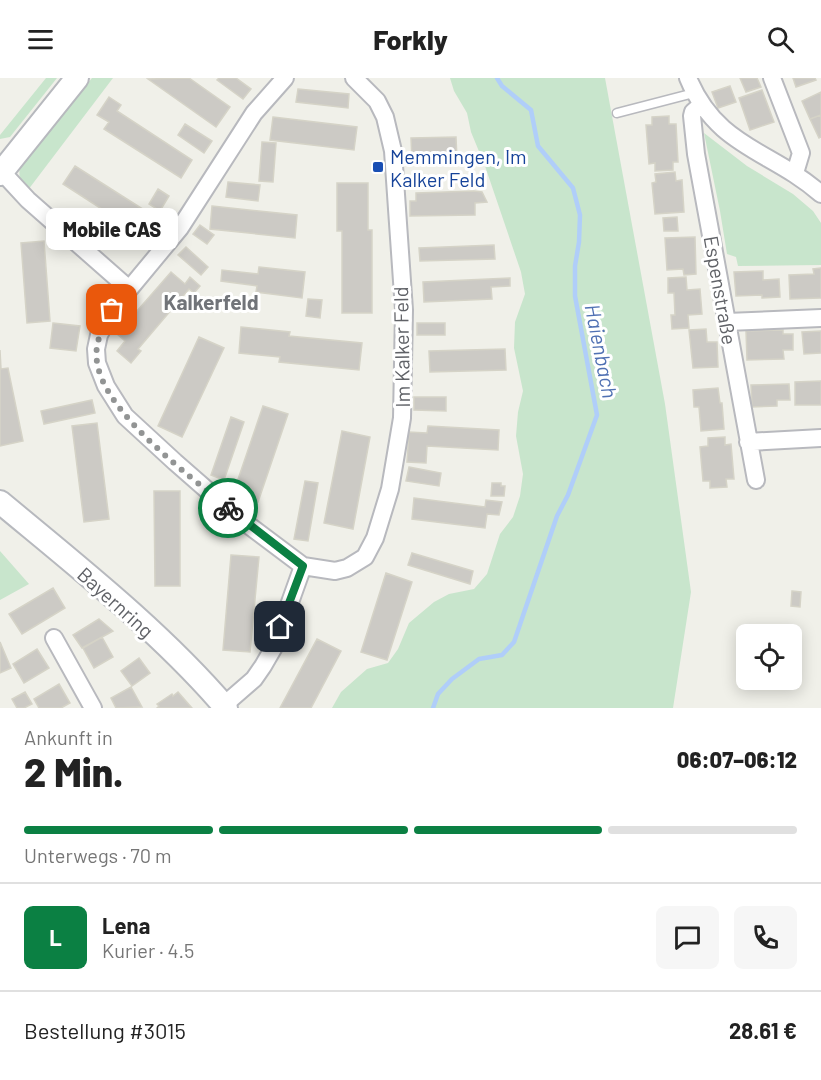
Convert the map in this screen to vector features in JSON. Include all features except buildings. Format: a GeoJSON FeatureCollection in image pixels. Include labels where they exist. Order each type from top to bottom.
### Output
{"type":"FeatureCollection","features":[{"type":"Feature","properties":{"kind":"main road"},"geometry":{"type":"LineString","coordinates":[[1,172],[77,78]]}},
{"type":"Feature","properties":{"kind":"main road","name":"Bayernring"},"geometry":{"type":"LineString","coordinates":[[0,502],[131,614],[225,706]]}},
{"type":"Feature","properties":{"kind":"street","name":"Im Kalker Feld"},"geometry":{"type":"LineString","coordinates":[[285,78],[254,113],[180,228],[128,288],[105,323],[96,349],[97,363],[100,374],[113,398],[140,431],[184,470],[239,518],[303,566],[335,571],[347,568],[366,557],[375,538],[390,489],[402,418],[404,310],[393,151],[385,117],[377,101],[354,78]]}},
{"type":"Feature","properties":{"kind":"street"},"geometry":{"type":"LineString","coordinates":[[772,78],[801,153],[795,173]]}},
{"type":"Feature","properties":{"kind":"street"},"geometry":{"type":"LineString","coordinates":[[695,92],[734,139],[795,173],[821,194]]}},
{"type":"Feature","properties":{"kind":"street","name":"Espenstraße"},"geometry":{"type":"LineString","coordinates":[[695,92],[692,121],[696,154],[756,480]]}},
{"type":"Feature","properties":{"kind":"street"},"geometry":{"type":"LineString","coordinates":[[1,172],[28,200],[128,288]]}},
{"type":"Feature","properties":{"kind":"street"},"geometry":{"type":"LineString","coordinates":[[727,322],[821,318]]}},
{"type":"Feature","properties":{"kind":"street"},"geometry":{"type":"LineString","coordinates":[[748,442],[821,438]]}},
{"type":"Feature","properties":{"kind":"street"},"geometry":{"type":"LineString","coordinates":[[225,706],[254,679],[274,647],[303,566]]}},
{"type":"Feature","properties":{"kind":"street"},"geometry":{"type":"LineString","coordinates":[[54,638],[93,708]]}},
{"type":"Feature","properties":{"kind":"lane"},"geometry":{"type":"LineString","coordinates":[[617,112],[695,92]]}},
{"type":"Feature","properties":{"kind":"green space"},"geometry":{"type":"Polygon","coordinates":[[[46,78],[57,78],[10,137],[0,139],[0,135],[46,78]]]}},
{"type":"Feature","properties":{"kind":"green space"},"geometry":{"type":"Polygon","coordinates":[[[92,78],[113,78],[28,190],[21,180],[20,167],[92,78]]]}},
{"type":"Feature","properties":{"kind":"green space"},"geometry":{"type":"Polygon","coordinates":[[[450,78],[605,78],[665,404],[691,592],[673,708],[332,708],[341,692],[367,669],[388,663],[398,649],[409,623],[434,602],[449,594],[474,589],[487,574],[500,534],[513,517],[520,496],[523,474],[516,436],[523,391],[514,348],[515,322],[525,294],[521,272],[471,132],[467,113],[454,91],[450,78]]]}},
{"type":"Feature","properties":{"kind":"green space"},"geometry":{"type":"Polygon","coordinates":[[[704,133],[747,166],[793,194],[813,211],[821,223],[821,265],[738,266],[736,257],[727,254],[704,133]]]}},
{"type":"Feature","properties":{"kind":"green space"},"geometry":{"type":"Polygon","coordinates":[[[0,551],[29,584],[0,600],[0,551]]]}},
{"type":"Feature","properties":{"kind":"waterway","name":"Haienbach"},"geometry":{"type":"LineString","coordinates":[[433,708],[438,694],[452,679],[479,659],[502,655],[514,642],[557,516],[568,495],[597,415],[575,296],[575,266],[580,215],[573,188],[538,146],[531,110],[502,86],[497,78]]}},
{"type":"Feature","properties":{"kind":"way so far"},"geometry":{"type":"LineString","coordinates":[[112,310],[99,335],[96,349],[100,374],[113,398],[125,416],[140,431],[228,508]]}},
{"type":"Feature","properties":{"kind":"place","name":"Memmingen, Im Kalker Feld"},"geometry":{"type":"Point","coordinates":[378,167]}},
{"type":"Feature","properties":{"kind":"place","name":"Mobile CAS"},"geometry":{"type":"Point","coordinates":[112,310]}},
{"type":"Feature","properties":{"kind":"district","name":"Kalkerfeld"},"geometry":{"type":"Point","coordinates":[211,301]}},
{"type":"Feature","properties":{"kind":"route"},"geometry":{"type":"LineString","coordinates":[[228,508],[303,566],[280,627]]}}]}
